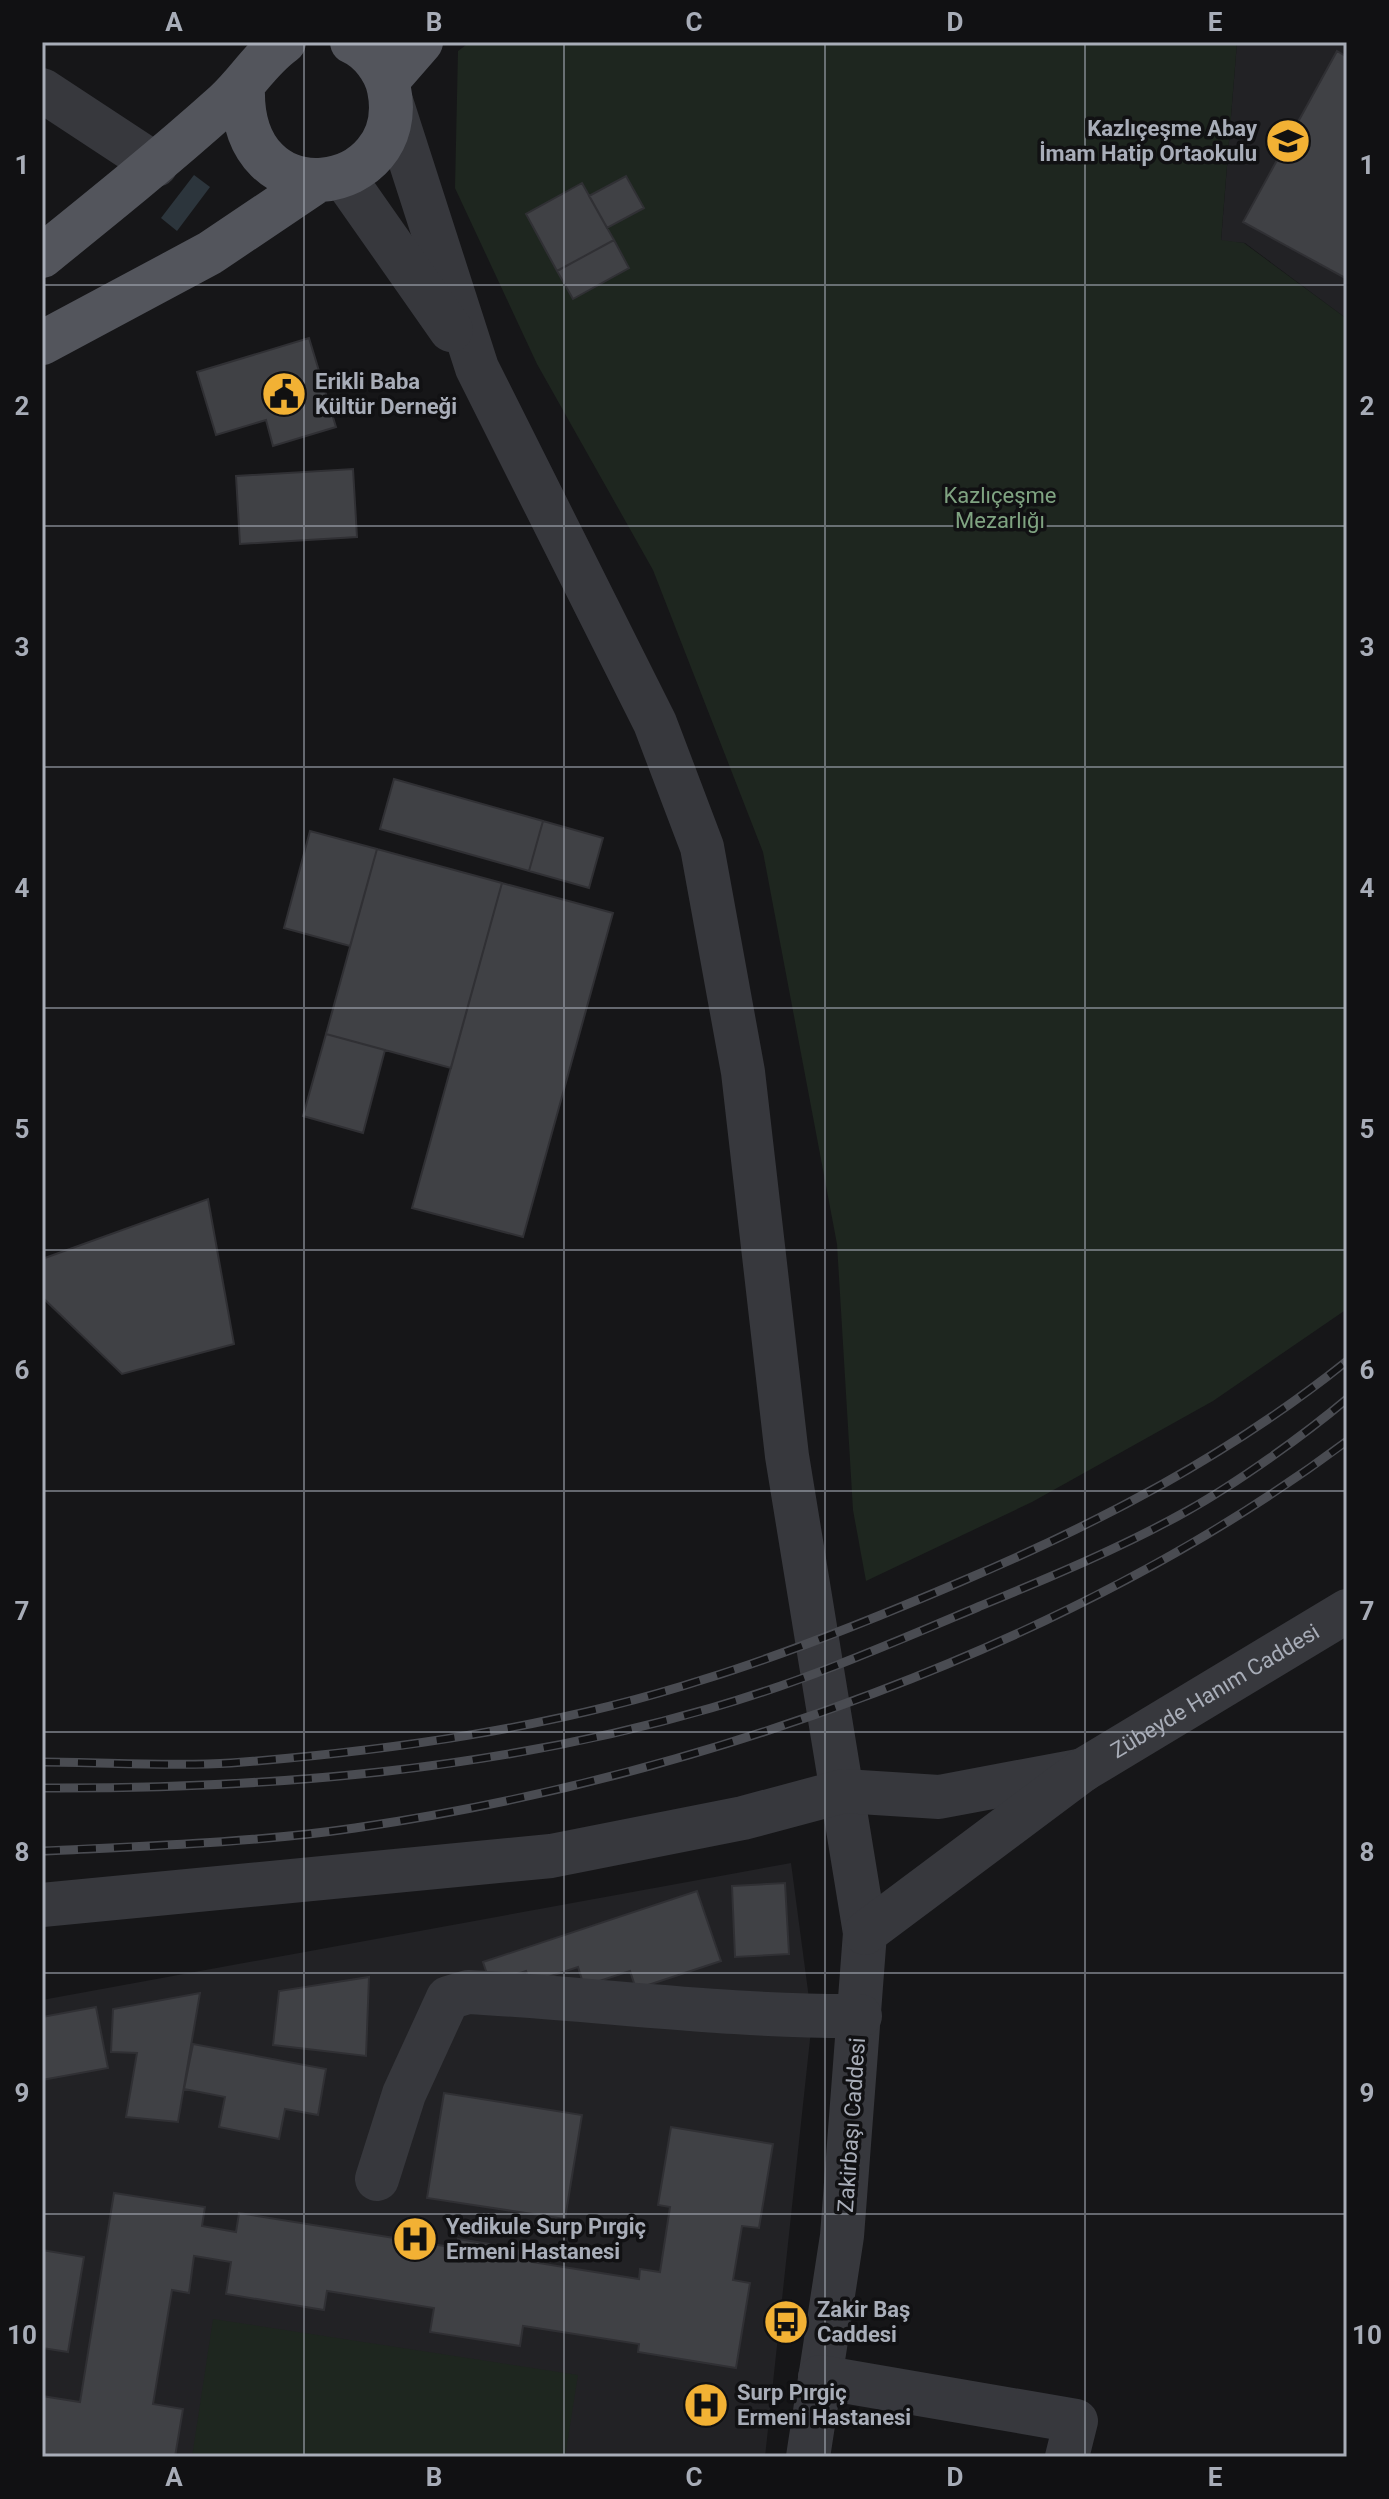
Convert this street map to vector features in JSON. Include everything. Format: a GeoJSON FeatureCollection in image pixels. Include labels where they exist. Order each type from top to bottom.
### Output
{"type":"FeatureCollection","features":[{"type":"Feature","properties":{"kind":"main road"},"geometry":{"type":"LineString","coordinates":[[42,256],[156,165],[243,86],[265,56],[284,42]]}},
{"type":"Feature","properties":{"kind":"main road"},"geometry":{"type":"LineString","coordinates":[[42,343],[210,253],[330,178],[362,166],[378,149],[389,128],[389,93],[375,61],[352,42]]}},
{"type":"Feature","properties":{"kind":"main road"},"geometry":{"type":"LineString","coordinates":[[389,93],[421,42]]}},
{"type":"Feature","properties":{"kind":"main road"},"geometry":{"type":"LineString","coordinates":[[243,86],[246,131],[257,152],[284,173],[330,178]]}},
{"type":"Feature","properties":{"kind":"street"},"geometry":{"type":"LineString","coordinates":[[42,90],[156,165]]}},
{"type":"Feature","properties":{"kind":"street"},"geometry":{"type":"LineString","coordinates":[[389,93],[477,368]]}},
{"type":"Feature","properties":{"kind":"street"},"geometry":{"type":"LineString","coordinates":[[330,178],[477,368]]}},
{"type":"Feature","properties":{"kind":"street","name":"Zakirbaşı Caddesi"},"geometry":{"type":"LineString","coordinates":[[477,368],[655,723],[702,847],[743,1072],[787,1456],[865,1933],[842,2236],[808,2457]]}},
{"type":"Feature","properties":{"kind":"street","name":"Zübeyde Hanım Caddesi"},"geometry":{"type":"LineString","coordinates":[[1083,1770],[1347,1611]]}},
{"type":"Feature","properties":{"kind":"street"},"geometry":{"type":"LineString","coordinates":[[42,1905],[551,1856],[743,1818],[844,1791],[939,1797],[1083,1770]]}},
{"type":"Feature","properties":{"kind":"street"},"geometry":{"type":"LineString","coordinates":[[865,1933],[1083,1770]]}},
{"type":"Feature","properties":{"kind":"street"},"geometry":{"type":"LineString","coordinates":[[377,2179],[404,2094],[448,1998],[482,1993],[597,1999],[748,2014],[860,2016]]}},
{"type":"Feature","properties":{"kind":"street"},"geometry":{"type":"LineString","coordinates":[[820,2377],[1076,2421],[1067,2457]]}},
{"type":"Feature","properties":{"kind":"shaded area","name":"Kazlıçeşme Abay İmam Hatip Ortaokulu"},"geometry":{"type":"Polygon","coordinates":[[[1237,42],[1347,42],[1347,319],[1245,243],[1221,241],[1237,42]]]}},
{"type":"Feature","properties":{"kind":"shaded area"},"geometry":{"type":"Polygon","coordinates":[[[194,175],[210,187],[177,231],[161,218],[194,175]]]}},
{"type":"Feature","properties":{"kind":"shaded area","name":"Yedikule Surp Pırgiç Ermeni Hastanesi"},"geometry":{"type":"Polygon","coordinates":[[[791,1863],[812,2021],[765,2457],[42,2457],[42,2000],[791,1863]]]}},
{"type":"Feature","properties":{"kind":"green space","name":"Kazlıçeşme Mezarlığı"},"geometry":{"type":"Polygon","coordinates":[[[470,42],[1237,42],[1221,240],[1244,243],[1347,319],[1347,1309],[1213,1401],[1032,1502],[866,1581],[853,1510],[837,1244],[763,852],[653,570],[537,364],[455,188],[458,51],[470,42]]]}},
{"type":"Feature","properties":{"kind":"green space"},"geometry":{"type":"Polygon","coordinates":[[[213,2319],[578,2375],[565,2457],[192,2457],[213,2319]]]}},
{"type":"Feature","properties":{"kind":"building"},"geometry":{"type":"Polygon","coordinates":[[[1337,51],[1347,57],[1347,279],[1243,222],[1337,51]]]}},
{"type":"Feature","properties":{"kind":"building"},"geometry":{"type":"Polygon","coordinates":[[[626,176],[644,208],[607,228],[589,196],[626,176]]]}},
{"type":"Feature","properties":{"kind":"building"},"geometry":{"type":"Polygon","coordinates":[[[582,183],[614,240],[557,271],[526,214],[582,183]]]}},
{"type":"Feature","properties":{"kind":"building"},"geometry":{"type":"Polygon","coordinates":[[[614,240],[629,268],[573,299],[557,271],[614,240]]]}},
{"type":"Feature","properties":{"kind":"building"},"geometry":{"type":"Polygon","coordinates":[[[309,338],[336,427],[273,446],[266,420],[216,435],[197,372],[309,338]]]}},
{"type":"Feature","properties":{"kind":"building"},"geometry":{"type":"Polygon","coordinates":[[[353,469],[357,537],[240,544],[236,476],[353,469]]]}},
{"type":"Feature","properties":{"kind":"building"},"geometry":{"type":"Polygon","coordinates":[[[394,779],[543,821],[529,871],[380,829],[394,779]]]}},
{"type":"Feature","properties":{"kind":"building"},"geometry":{"type":"Polygon","coordinates":[[[543,821],[603,838],[589,888],[529,871],[543,821]]]}},
{"type":"Feature","properties":{"kind":"building"},"geometry":{"type":"Polygon","coordinates":[[[310,831],[377,849],[350,946],[284,928],[310,831]]]}},
{"type":"Feature","properties":{"kind":"building"},"geometry":{"type":"Polygon","coordinates":[[[377,849],[502,883],[451,1068],[326,1034],[377,849]]]}},
{"type":"Feature","properties":{"kind":"building"},"geometry":{"type":"Polygon","coordinates":[[[502,883],[613,913],[523,1237],[412,1208],[502,883]]]}},
{"type":"Feature","properties":{"kind":"building"},"geometry":{"type":"Polygon","coordinates":[[[326,1034],[385,1050],[363,1133],[303,1116],[326,1034]]]}},
{"type":"Feature","properties":{"kind":"building"},"geometry":{"type":"Polygon","coordinates":[[[208,1199],[234,1344],[122,1374],[42,1297],[42,1259],[208,1199]]]}},
{"type":"Feature","properties":{"kind":"building"},"geometry":{"type":"Polygon","coordinates":[[[785,1883],[789,1954],[735,1957],[732,1886],[785,1883]]]}},
{"type":"Feature","properties":{"kind":"building"},"geometry":{"type":"Polygon","coordinates":[[[697,1891],[721,1961],[636,1989],[630,1971],[584,1986],[578,1967],[530,1983],[526,1971],[490,1983],[483,1962],[697,1891]]]}},
{"type":"Feature","properties":{"kind":"building"},"geometry":{"type":"Polygon","coordinates":[[[369,1977],[366,2056],[273,2045],[279,1991],[369,1977]]]}},
{"type":"Feature","properties":{"kind":"building"},"geometry":{"type":"Polygon","coordinates":[[[200,1993],[178,2122],[126,2117],[137,2053],[111,2052],[113,2009],[200,1993]]]}},
{"type":"Feature","properties":{"kind":"building"},"geometry":{"type":"Polygon","coordinates":[[[96,2007],[108,2068],[42,2080],[42,2017],[96,2007]]]}},
{"type":"Feature","properties":{"kind":"building"},"geometry":{"type":"Polygon","coordinates":[[[193,2044],[326,2069],[318,2115],[285,2109],[279,2139],[219,2127],[225,2097],[184,2089],[193,2044]]]}},
{"type":"Feature","properties":{"kind":"building"},"geometry":{"type":"Polygon","coordinates":[[[444,2093],[582,2115],[565,2219],[427,2198],[444,2093]]]}},
{"type":"Feature","properties":{"kind":"building"},"geometry":{"type":"Polygon","coordinates":[[[671,2127],[773,2144],[759,2228],[742,2226],[733,2280],[750,2283],[736,2368],[638,2352],[639,2344],[523,2326],[520,2346],[430,2332],[434,2308],[327,2291],[324,2310],[226,2294],[231,2262],[194,2256],[189,2293],[172,2290],[153,2404],[183,2409],[175,2457],[42,2457],[42,2396],[80,2402],[114,2193],[205,2207],[202,2226],[236,2232],[239,2213],[457,2248],[458,2239],[534,2251],[532,2262],[639,2279],[640,2269],[660,2272],[670,2207],[658,2205],[671,2127]]]}},
{"type":"Feature","properties":{"kind":"building"},"geometry":{"type":"Polygon","coordinates":[[[42,2250],[84,2257],[68,2352],[42,2348],[42,2250]]]}},
{"type":"Feature","properties":{"kind":"railway"},"geometry":{"type":"LineString","coordinates":[[42,1762],[208,1764],[351,1752],[530,1724],[705,1679],[770,1658],[865,1621],[1062,1536],[1209,1457],[1347,1361]]}},
{"type":"Feature","properties":{"kind":"railway"},"geometry":{"type":"LineString","coordinates":[[42,1788],[211,1785],[380,1772],[547,1747],[629,1730],[711,1708],[879,1648],[1136,1538],[1227,1487],[1347,1399]]}},
{"type":"Feature","properties":{"kind":"railway"},"geometry":{"type":"LineString","coordinates":[[42,1851],[238,1841],[355,1828],[483,1805],[614,1775],[745,1738],[874,1693],[1001,1641],[1123,1581],[1239,1515],[1347,1441]]}},
{"type":"Feature","properties":{"kind":"place","name":"Kazlıçeşme Abay İmam Hatip Ortaokulu"},"geometry":{"type":"Point","coordinates":[1288,141]}},
{"type":"Feature","properties":{"kind":"place","name":"Erikli Baba Kültür Derneği"},"geometry":{"type":"Point","coordinates":[284,394]}},
{"type":"Feature","properties":{"kind":"place","name":"Yedikule Surp Pırgiç Ermeni Hastanesi"},"geometry":{"type":"Point","coordinates":[415,2239]}},
{"type":"Feature","properties":{"kind":"place","name":"Zakir Baş Caddesi"},"geometry":{"type":"Point","coordinates":[786,2322]}},
{"type":"Feature","properties":{"kind":"place","name":"Surp Pırgiç Ermeni Hastanesi"},"geometry":{"type":"Point","coordinates":[706,2405]}}]}
